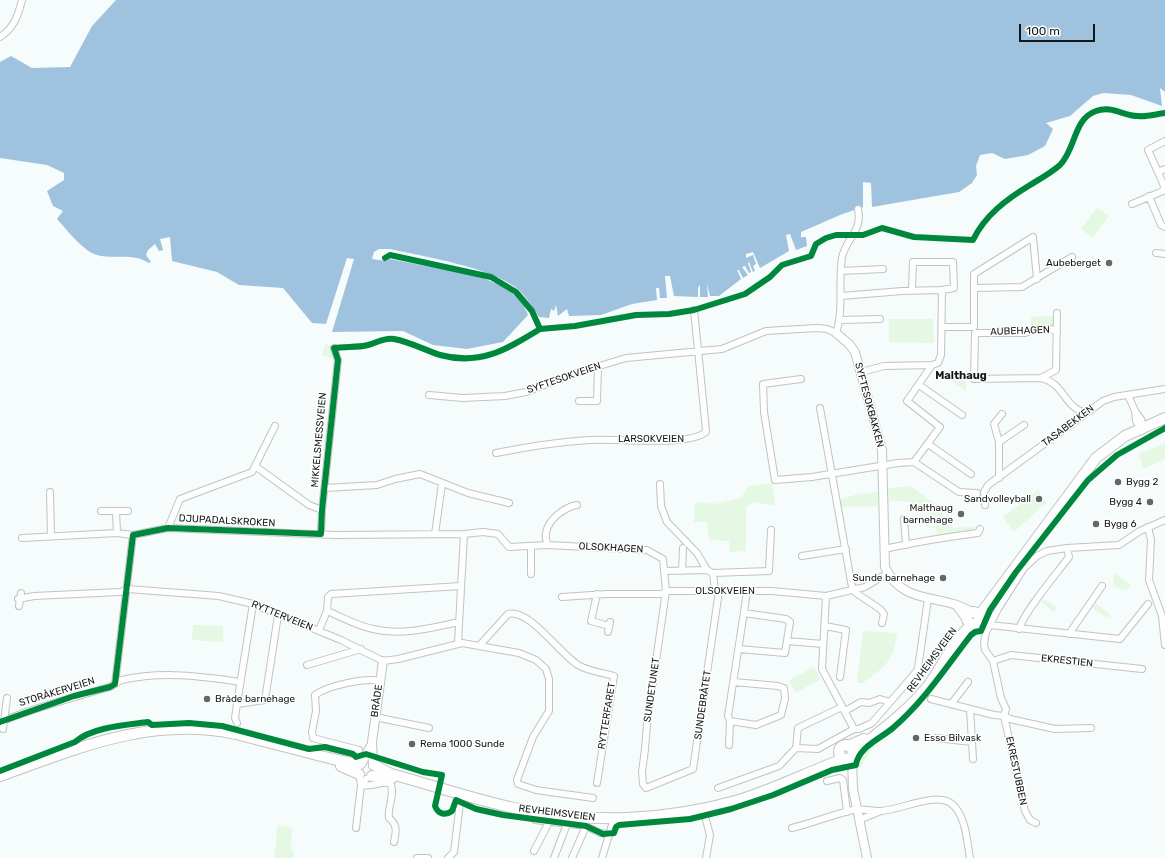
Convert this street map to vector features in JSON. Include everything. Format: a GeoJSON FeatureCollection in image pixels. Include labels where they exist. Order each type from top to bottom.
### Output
{"type":"FeatureCollection","features":[{"type":"Feature","properties":{"kind":"main road","name":"REVHEIMSVEIEN"},"geometry":{"type":"LineString","coordinates":[[0,776],[111,738],[149,730],[190,729],[212,730],[235,734],[284,747],[363,774],[386,776],[542,813],[574,817],[614,818],[653,816],[703,809],[770,790],[847,754],[863,740],[882,727],[914,697],[1091,464],[1104,451],[1142,429],[1165,418]]}},
{"type":"Feature","properties":{"kind":"main road","name":"REVHEIMSVEIEN"},"geometry":{"type":"LineString","coordinates":[[1142,429],[1165,422]]}},
{"type":"Feature","properties":{"kind":"main road","name":"REVHEIMSVEIEN"},"geometry":{"type":"LineString","coordinates":[[373,765],[391,774],[458,794]]}},
{"type":"Feature","properties":{"kind":"main road"},"geometry":{"type":"LineString","coordinates":[[363,774],[375,770],[373,765]]}},
{"type":"Feature","properties":{"kind":"street"},"geometry":{"type":"LineString","coordinates":[[0,37],[7,33],[16,20],[22,0]]}},
{"type":"Feature","properties":{"kind":"street"},"geometry":{"type":"LineString","coordinates":[[1132,204],[1164,188],[1148,150],[1165,140]]}},
{"type":"Feature","properties":{"kind":"street"},"geometry":{"type":"LineString","coordinates":[[1158,172],[1165,169]]}},
{"type":"Feature","properties":{"kind":"street"},"geometry":{"type":"LineString","coordinates":[[1149,196],[1161,225],[1165,227]]}},
{"type":"Feature","properties":{"kind":"street"},"geometry":{"type":"LineString","coordinates":[[836,333],[840,320],[842,257],[859,225],[858,209]]}},
{"type":"Feature","properties":{"kind":"street"},"geometry":{"type":"LineString","coordinates":[[942,327],[974,327],[974,274],[1033,237],[1037,279]]}},
{"type":"Feature","properties":{"kind":"street"},"geometry":{"type":"LineString","coordinates":[[1156,253],[1165,254]]}},
{"type":"Feature","properties":{"kind":"street"},"geometry":{"type":"LineString","coordinates":[[974,288],[1022,287],[1072,257]]}},
{"type":"Feature","properties":{"kind":"street"},"geometry":{"type":"LineString","coordinates":[[841,296],[954,288],[953,262],[913,262],[912,290]]}},
{"type":"Feature","properties":{"kind":"street"},"geometry":{"type":"LineString","coordinates":[[841,271],[883,270]]}},
{"type":"Feature","properties":{"kind":"street"},"geometry":{"type":"LineString","coordinates":[[861,372],[884,366],[932,365],[936,364],[940,360],[942,290]]}},
{"type":"Feature","properties":{"kind":"street","name":"LARSOKVEIEN"},"geometry":{"type":"LineString","coordinates":[[496,453],[588,440],[678,440],[699,437],[706,432],[694,310]]}},
{"type":"Feature","properties":{"kind":"street","name":"AUBEHAGEN"},"geometry":{"type":"LineString","coordinates":[[1057,313],[1057,332],[1056,370],[1041,378],[974,380],[975,333],[1025,332],[1042,328],[1051,329],[1057,332]]}},
{"type":"Feature","properties":{"kind":"street"},"geometry":{"type":"LineString","coordinates":[[840,320],[880,319]]}},
{"type":"Feature","properties":{"kind":"street","name":"SYFTESOKBAKKEN"},"geometry":{"type":"LineString","coordinates":[[698,350],[731,347],[766,331],[817,328],[827,329],[836,333],[852,348],[861,372],[880,441],[883,466],[885,567],[888,573]]}},
{"type":"Feature","properties":{"kind":"street","name":"MIKKELSMESSVEIEN"},"geometry":{"type":"LineString","coordinates":[[321,534],[322,510],[338,360],[334,348]]}},
{"type":"Feature","properties":{"kind":"street","name":"SYFTESOKVEIEN"},"geometry":{"type":"LineString","coordinates":[[429,394],[463,398],[505,396],[526,392],[598,366],[626,358],[698,350]]}},
{"type":"Feature","properties":{"kind":"street"},"geometry":{"type":"LineString","coordinates":[[914,462],[940,427],[907,401],[932,365]]}},
{"type":"Feature","properties":{"kind":"street"},"geometry":{"type":"LineString","coordinates":[[579,401],[597,401],[598,366]]}},
{"type":"Feature","properties":{"kind":"street"},"geometry":{"type":"LineString","coordinates":[[1041,378],[1054,383],[1076,409],[1084,413]]}},
{"type":"Feature","properties":{"kind":"street"},"geometry":{"type":"LineString","coordinates":[[801,379],[763,384],[764,412],[775,480],[832,474],[914,462],[959,492],[977,493]]}},
{"type":"Feature","properties":{"kind":"street"},"geometry":{"type":"LineString","coordinates":[[918,385],[962,415]]}},
{"type":"Feature","properties":{"kind":"street","name":"TASABEKKEN"},"geometry":{"type":"LineString","coordinates":[[985,505],[986,488],[1084,413],[1103,401],[1128,395],[1165,390]]}},
{"type":"Feature","properties":{"kind":"street"},"geometry":{"type":"LineString","coordinates":[[1128,395],[1135,411],[1138,414],[1142,429]]}},
{"type":"Feature","properties":{"kind":"street"},"geometry":{"type":"LineString","coordinates":[[820,408],[839,522],[842,528],[852,587],[856,594],[881,607],[884,614],[882,623]]}},
{"type":"Feature","properties":{"kind":"street"},"geometry":{"type":"LineString","coordinates":[[999,478],[999,442],[994,424],[1002,414]]}},
{"type":"Feature","properties":{"kind":"street"},"geometry":{"type":"LineString","coordinates":[[999,442],[1024,425]]}},
{"type":"Feature","properties":{"kind":"street"},"geometry":{"type":"LineString","coordinates":[[168,528],[180,499],[252,472],[275,426]]}},
{"type":"Feature","properties":{"kind":"street"},"geometry":{"type":"LineString","coordinates":[[928,444],[970,474]]}},
{"type":"Feature","properties":{"kind":"street"},"geometry":{"type":"LineString","coordinates":[[255,466],[309,505],[322,510]]}},
{"type":"Feature","properties":{"kind":"street"},"geometry":{"type":"LineString","coordinates":[[325,488],[377,485],[420,474],[442,484],[468,493],[509,503]]}},
{"type":"Feature","properties":{"kind":"street"},"geometry":{"type":"LineString","coordinates":[[436,534],[442,484]]}},
{"type":"Feature","properties":{"kind":"street"},"geometry":{"type":"LineString","coordinates":[[660,484],[661,506],[667,522],[697,553],[710,572],[717,591]]}},
{"type":"Feature","properties":{"kind":"street"},"geometry":{"type":"LineString","coordinates":[[50,492],[51,536]]}},
{"type":"Feature","properties":{"kind":"street"},"geometry":{"type":"LineString","coordinates":[[547,545],[545,534],[552,522],[569,506],[578,505]]}},
{"type":"Feature","properties":{"kind":"street"},"geometry":{"type":"LineString","coordinates":[[101,511],[128,510]]}},
{"type":"Feature","properties":{"kind":"street"},"geometry":{"type":"LineString","coordinates":[[116,511],[117,533]]}},
{"type":"Feature","properties":{"kind":"street"},"geometry":{"type":"LineString","coordinates":[[904,519],[906,545]]}},
{"type":"Feature","properties":{"kind":"street","name":"EKRESTUBBEN"},"geometry":{"type":"LineString","coordinates":[[1036,823],[1030,820],[1025,811],[1004,716],[1006,709],[1001,698],[993,661],[984,647],[990,625],[998,609],[1030,561],[1046,551],[1067,548],[1119,545],[1148,527],[1165,520]]}},
{"type":"Feature","properties":{"kind":"street"},"geometry":{"type":"LineString","coordinates":[[1148,527],[1151,540],[1149,580],[1162,616],[1165,645]]}},
{"type":"Feature","properties":{"kind":"street","name":"DJUPADALSKROKEN"},"geometry":{"type":"LineString","coordinates":[[22,538],[117,533],[133,535],[168,528],[321,534],[464,534],[483,532],[498,534],[509,547],[515,548]]}},
{"type":"Feature","properties":{"kind":"street"},"geometry":{"type":"LineString","coordinates":[[884,550],[932,538],[978,533],[980,529]]}},
{"type":"Feature","properties":{"kind":"street"},"geometry":{"type":"LineString","coordinates":[[665,572],[768,571],[771,530]]}},
{"type":"Feature","properties":{"kind":"street"},"geometry":{"type":"LineString","coordinates":[[458,644],[464,534]]}},
{"type":"Feature","properties":{"kind":"street"},"geometry":{"type":"LineString","coordinates":[[115,684],[128,589],[133,535]]}},
{"type":"Feature","properties":{"kind":"street","name":"OLSOKHAGEN"},"geometry":{"type":"LineString","coordinates":[[515,548],[547,545],[647,550],[663,559],[666,591]]}},
{"type":"Feature","properties":{"kind":"street"},"geometry":{"type":"LineString","coordinates":[[531,547],[531,574]]}},
{"type":"Feature","properties":{"kind":"street"},"geometry":{"type":"LineString","coordinates":[[682,571],[683,548]]}},
{"type":"Feature","properties":{"kind":"street"},"geometry":{"type":"LineString","coordinates":[[1019,629],[1051,580],[1069,557],[1067,548]]}},
{"type":"Feature","properties":{"kind":"street"},"geometry":{"type":"LineString","coordinates":[[802,556],[846,549]]}},
{"type":"Feature","properties":{"kind":"street"},"geometry":{"type":"LineString","coordinates":[[888,573],[910,593],[928,599],[964,607],[973,618],[990,625],[1019,629],[1120,639],[1148,604]]}},
{"type":"Feature","properties":{"kind":"street","name":"OLSOKVEIEN"},"geometry":{"type":"LineString","coordinates":[[562,597],[597,594],[662,594],[666,591],[772,591],[826,596],[865,587],[888,573]]}},
{"type":"Feature","properties":{"kind":"street"},"geometry":{"type":"LineString","coordinates":[[319,630],[327,611],[328,597],[331,594],[461,586]]}},
{"type":"Feature","properties":{"kind":"street"},"geometry":{"type":"LineString","coordinates":[[1069,634],[1102,586]]}},
{"type":"Feature","properties":{"kind":"street","name":"RYTTERVEIEN"},"geometry":{"type":"LineString","coordinates":[[19,606],[20,597],[120,592],[128,589],[218,596],[253,604],[319,630],[361,649],[383,661]]}},
{"type":"Feature","properties":{"kind":"street","name":"SUNDETUNET"},"geometry":{"type":"LineString","coordinates":[[646,788],[642,782],[642,772],[648,717],[666,591]]}},
{"type":"Feature","properties":{"kind":"street","name":"SUNDEBRÅTET"},"geometry":{"type":"LineString","coordinates":[[646,788],[693,769],[717,591]]}},
{"type":"Feature","properties":{"kind":"street"},"geometry":{"type":"LineString","coordinates":[[729,745],[730,721],[728,716],[747,592]]}},
{"type":"Feature","properties":{"kind":"street"},"geometry":{"type":"LineString","coordinates":[[597,594],[591,621],[609,627]]}},
{"type":"Feature","properties":{"kind":"street"},"geometry":{"type":"LineString","coordinates":[[826,596],[822,667],[854,729]]}},
{"type":"Feature","properties":{"kind":"street"},"geometry":{"type":"LineString","coordinates":[[796,748],[818,748],[854,729],[859,729],[872,723],[918,668],[928,599]]}},
{"type":"Feature","properties":{"kind":"street"},"geometry":{"type":"LineString","coordinates":[[237,723],[235,718],[253,604]]}},
{"type":"Feature","properties":{"kind":"street"},"geometry":{"type":"LineString","coordinates":[[327,611],[364,626],[391,632],[421,630],[458,622]]}},
{"type":"Feature","properties":{"kind":"street","name":"RYTTERFARET"},"geometry":{"type":"LineString","coordinates":[[479,646],[508,614],[517,614],[529,621],[579,666],[614,676],[597,783]]}},
{"type":"Feature","properties":{"kind":"street"},"geometry":{"type":"LineString","coordinates":[[739,649],[785,653],[787,641],[789,620],[744,614]]}},
{"type":"Feature","properties":{"kind":"street"},"geometry":{"type":"LineString","coordinates":[[237,704],[265,700],[278,615]]}},
{"type":"Feature","properties":{"kind":"street"},"geometry":{"type":"LineString","coordinates":[[825,626],[846,630],[840,677]]}},
{"type":"Feature","properties":{"kind":"street"},"geometry":{"type":"LineString","coordinates":[[787,641],[823,644]]}},
{"type":"Feature","properties":{"kind":"street"},"geometry":{"type":"LineString","coordinates":[[383,661],[458,644],[519,653],[536,660],[546,669],[549,679],[549,711],[533,737],[517,780],[518,784],[531,789],[584,799],[593,798]]}},
{"type":"Feature","properties":{"kind":"street"},"geometry":{"type":"LineString","coordinates":[[307,665],[361,649]]}},
{"type":"Feature","properties":{"kind":"street","name":"EKRESTIEN"},"geometry":{"type":"LineString","coordinates":[[993,661],[1011,655],[1142,669]]}},
{"type":"Feature","properties":{"kind":"street","name":"BRÅDE"},"geometry":{"type":"LineString","coordinates":[[373,765],[372,742],[383,661]]}},
{"type":"Feature","properties":{"kind":"street","name":"STORÅKERVEIEN"},"geometry":{"type":"LineString","coordinates":[[5,720],[74,696],[110,687],[122,680],[158,676],[198,676],[240,682]]}},
{"type":"Feature","properties":{"kind":"street"},"geometry":{"type":"LineString","coordinates":[[360,750],[313,738],[312,732],[316,712],[315,695],[332,688],[369,679],[380,681]]}},
{"type":"Feature","properties":{"kind":"street"},"geometry":{"type":"LineString","coordinates":[[730,721],[756,725],[781,715],[785,699],[784,688],[778,686],[734,682]]}},
{"type":"Feature","properties":{"kind":"street"},"geometry":{"type":"LineString","coordinates":[[952,703],[968,682]]}},
{"type":"Feature","properties":{"kind":"street","name":"STORÅKERVEIEN"},"geometry":{"type":"LineString","coordinates":[[3,729],[7,698]]}},
{"type":"Feature","properties":{"kind":"street"},"geometry":{"type":"LineString","coordinates":[[718,788],[779,766],[796,748],[798,728],[861,702],[869,703],[880,698],[890,702]]}},
{"type":"Feature","properties":{"kind":"street"},"geometry":{"type":"LineString","coordinates":[[931,699],[1054,729],[1091,728]]}},
{"type":"Feature","properties":{"kind":"street"},"geometry":{"type":"LineString","coordinates":[[970,709],[973,759]]}},
{"type":"Feature","properties":{"kind":"street"},"geometry":{"type":"LineString","coordinates":[[375,718],[429,728]]}},
{"type":"Feature","properties":{"kind":"street"},"geometry":{"type":"LineString","coordinates":[[936,738],[972,742]]}},
{"type":"Feature","properties":{"kind":"street","name":"BRÅDE"},"geometry":{"type":"LineString","coordinates":[[363,774],[367,755],[372,742]]}},
{"type":"Feature","properties":{"kind":"street"},"geometry":{"type":"LineString","coordinates":[[847,754],[867,858]]}},
{"type":"Feature","properties":{"kind":"street"},"geometry":{"type":"LineString","coordinates":[[356,828],[363,774]]}},
{"type":"Feature","properties":{"kind":"street","name":"REVHEIMSVEIEN"},"geometry":{"type":"LineString","coordinates":[[363,774],[367,787],[380,782],[390,783],[392,788],[388,812],[389,818],[394,822],[396,828],[394,842]]}},
{"type":"Feature","properties":{"kind":"street"},"geometry":{"type":"LineString","coordinates":[[827,781],[842,778],[847,812]]}},
{"type":"Feature","properties":{"kind":"street"},"geometry":{"type":"LineString","coordinates":[[448,858],[454,852],[458,794]]}},
{"type":"Feature","properties":{"kind":"street"},"geometry":{"type":"LineString","coordinates":[[859,820],[881,811],[937,799],[948,802],[954,806],[960,815],[970,858]]}},
{"type":"Feature","properties":{"kind":"street"},"geometry":{"type":"LineString","coordinates":[[703,809],[710,835],[706,858]]}},
{"type":"Feature","properties":{"kind":"street"},"geometry":{"type":"LineString","coordinates":[[792,828],[817,822],[824,817],[857,810],[881,811]]}},
{"type":"Feature","properties":{"kind":"street"},"geometry":{"type":"LineString","coordinates":[[602,858],[614,818]]}},
{"type":"Feature","properties":{"kind":"street","name":"REVHEIMSVEIEN"},"geometry":{"type":"LineString","coordinates":[[536,820],[586,826],[600,833],[610,834]]}},
{"type":"Feature","properties":{"kind":"street"},"geometry":{"type":"LineString","coordinates":[[534,851],[549,822]]}},
{"type":"Feature","properties":{"kind":"street"},"geometry":{"type":"LineString","coordinates":[[554,858],[567,824]]}},
{"type":"Feature","properties":{"kind":"street"},"geometry":{"type":"LineString","coordinates":[[572,858],[586,826]]}},
{"type":"Feature","properties":{"kind":"street"},"geometry":{"type":"LineString","coordinates":[[417,858],[428,858]]}},
{"type":"Feature","properties":{"kind":"green space"},"geometry":{"type":"Polygon","coordinates":[[[1097,207],[1109,216],[1093,238],[1081,229],[1097,207]]]}},
{"type":"Feature","properties":{"kind":"green space"},"geometry":{"type":"Polygon","coordinates":[[[1053,316],[1053,327],[1031,327],[1031,317],[1053,316]]]}},
{"type":"Feature","properties":{"kind":"green space"},"geometry":{"type":"Polygon","coordinates":[[[889,319],[933,319],[934,343],[889,342],[889,319]]]}},
{"type":"Feature","properties":{"kind":"green space"},"geometry":{"type":"Polygon","coordinates":[[[326,343],[332,349],[336,360],[322,355],[326,343]]]}},
{"type":"Feature","properties":{"kind":"green space"},"geometry":{"type":"Polygon","coordinates":[[[943,372],[966,372],[966,391],[942,374],[943,372]]]}},
{"type":"Feature","properties":{"kind":"green space"},"geometry":{"type":"Polygon","coordinates":[[[1165,443],[1165,459],[1143,469],[1139,454],[1165,443]]]}},
{"type":"Feature","properties":{"kind":"green space"},"geometry":{"type":"Polygon","coordinates":[[[772,483],[775,506],[756,502],[746,506],[746,551],[730,552],[729,541],[709,540],[707,522],[694,522],[695,502],[715,504],[741,498],[748,486],[772,483]]]}},
{"type":"Feature","properties":{"kind":"green space"},"geometry":{"type":"Polygon","coordinates":[[[911,486],[942,508],[943,517],[953,528],[973,527],[976,531],[937,536],[935,516],[931,516],[921,507],[912,502],[889,501],[888,488],[911,486]]]}},
{"type":"Feature","properties":{"kind":"green space"},"geometry":{"type":"Polygon","coordinates":[[[1038,490],[1047,503],[1040,508],[1038,506],[1039,509],[1014,532],[1003,517],[1038,490]]]}},
{"type":"Feature","properties":{"kind":"green space"},"geometry":{"type":"Polygon","coordinates":[[[878,492],[878,506],[839,507],[838,500],[858,494],[878,492]]]}},
{"type":"Feature","properties":{"kind":"green space"},"geometry":{"type":"Polygon","coordinates":[[[1114,573],[1131,585],[1126,591],[1113,586],[1114,573]]]}},
{"type":"Feature","properties":{"kind":"green space"},"geometry":{"type":"Polygon","coordinates":[[[1044,599],[1057,608],[1054,612],[1041,602],[1044,599]]]}},
{"type":"Feature","properties":{"kind":"green space"},"geometry":{"type":"Polygon","coordinates":[[[1096,604],[1110,614],[1107,618],[1093,608],[1096,604]]]}},
{"type":"Feature","properties":{"kind":"green space"},"geometry":{"type":"Polygon","coordinates":[[[193,625],[223,626],[223,642],[192,640],[193,625]]]}},
{"type":"Feature","properties":{"kind":"green space"},"geometry":{"type":"Polygon","coordinates":[[[863,631],[897,633],[893,651],[887,663],[863,683],[857,683],[863,631]]]}},
{"type":"Feature","properties":{"kind":"green space"},"geometry":{"type":"Polygon","coordinates":[[[814,667],[821,679],[795,693],[789,680],[814,667]]]}},
{"type":"Feature","properties":{"kind":"green space"},"geometry":{"type":"Polygon","coordinates":[[[875,744],[860,768],[860,758],[865,750],[875,744]]]}},
{"type":"Feature","properties":{"kind":"green space"},"geometry":{"type":"Polygon","coordinates":[[[278,825],[292,828],[291,845],[294,858],[274,858],[278,825]]]}},
{"type":"Feature","properties":{"kind":"water"},"geometry":{"type":"Polygon","coordinates":[[[116,0],[1165,0],[1165,92],[1160,88],[1162,106],[1131,95],[1103,93],[1093,96],[1070,116],[1046,123],[1053,129],[1045,146],[1028,155],[1005,159],[992,153],[980,155],[976,166],[977,175],[972,183],[959,192],[872,207],[871,183],[863,182],[863,207],[801,232],[801,237],[806,237],[807,246],[796,250],[790,234],[786,235],[789,251],[760,268],[753,252],[746,254],[746,258],[753,255],[756,264],[753,266],[755,271],[753,272],[749,262],[751,272],[749,273],[745,266],[742,267],[748,275],[743,278],[739,270],[737,270],[741,279],[719,296],[710,296],[707,284],[708,297],[700,297],[700,285],[698,288],[698,297],[674,296],[670,276],[665,276],[667,298],[660,298],[659,288],[656,288],[657,300],[632,304],[601,315],[569,316],[567,309],[558,316],[556,305],[554,311],[551,309],[549,318],[539,317],[519,290],[492,275],[439,259],[390,249],[379,249],[374,252],[372,259],[386,261],[390,259],[477,276],[507,290],[525,307],[528,315],[503,342],[467,349],[433,345],[403,331],[332,332],[354,259],[347,258],[326,324],[312,323],[283,288],[239,285],[217,272],[172,261],[170,237],[160,239],[163,250],[159,251],[155,244],[148,250],[146,255],[151,262],[149,263],[130,257],[97,255],[86,249],[76,240],[57,219],[63,211],[53,206],[47,191],[64,180],[64,173],[47,165],[0,158],[0,62],[11,56],[32,68],[70,67],[92,26],[116,0]]]}},
{"type":"Feature","properties":{"kind":"cycle path"},"geometry":{"type":"LineString","coordinates":[[385,258],[390,255],[491,277],[516,292],[532,311],[540,329],[575,326],[636,315],[669,314],[694,310],[745,294],[770,277],[782,265],[811,256],[816,244],[826,238],[836,235],[863,235],[882,228],[914,237],[973,240],[978,231],[997,208],[1021,190],[1060,165],[1069,151],[1079,127],[1089,115],[1102,109],[1112,110],[1133,116],[1148,116],[1165,113]]}},
{"type":"Feature","properties":{"kind":"cycle path"},"geometry":{"type":"LineString","coordinates":[[0,722],[74,696],[110,687],[115,684],[133,535],[168,528],[321,534],[322,510],[338,360],[334,348],[364,346],[384,339],[394,339],[440,355],[455,358],[481,357],[505,349],[540,329]]}},
{"type":"Feature","properties":{"kind":"cycle path"},"geometry":{"type":"LineString","coordinates":[[0,771],[75,742],[90,733],[100,730],[148,722],[152,725],[189,723],[222,726],[309,749],[325,747],[353,754],[356,757],[366,754],[423,772],[442,775],[435,806],[438,811],[444,814],[452,811],[456,800],[476,809],[503,815],[586,826],[603,834],[614,833],[616,827],[619,825],[690,819],[731,809],[773,795],[832,770],[856,765],[861,753],[871,743],[894,727],[916,706],[971,635],[975,632],[981,631],[990,610],[1016,572],[1088,480],[1117,455],[1165,428]]}},
{"type":"Feature","properties":{"kind":"place","name":"Aubeberget"},"geometry":{"type":"Point","coordinates":[1109,263]}},
{"type":"Feature","properties":{"kind":"place","name":"Bygg 2"},"geometry":{"type":"Point","coordinates":[1118,482]}},
{"type":"Feature","properties":{"kind":"place","name":"Sandvolleyball"},"geometry":{"type":"Point","coordinates":[1039,499]}},
{"type":"Feature","properties":{"kind":"place","name":"Bygg 4"},"geometry":{"type":"Point","coordinates":[1150,502]}},
{"type":"Feature","properties":{"kind":"place","name":"Malthaug barnehage"},"geometry":{"type":"Point","coordinates":[961,514]}},
{"type":"Feature","properties":{"kind":"place","name":"Bygg 6"},"geometry":{"type":"Point","coordinates":[1096,524]}},
{"type":"Feature","properties":{"kind":"place","name":"Sunde barnehage"},"geometry":{"type":"Point","coordinates":[943,578]}},
{"type":"Feature","properties":{"kind":"place","name":"Bråde barnehage"},"geometry":{"type":"Point","coordinates":[207,699]}},
{"type":"Feature","properties":{"kind":"place","name":"Esso Bilvask"},"geometry":{"type":"Point","coordinates":[916,738]}},
{"type":"Feature","properties":{"kind":"place","name":"Rema 1000 Sunde"},"geometry":{"type":"Point","coordinates":[412,744]}},
{"type":"Feature","properties":{"kind":"district","name":"Malthaug"},"geometry":{"type":"Point","coordinates":[961,376]}}]}
